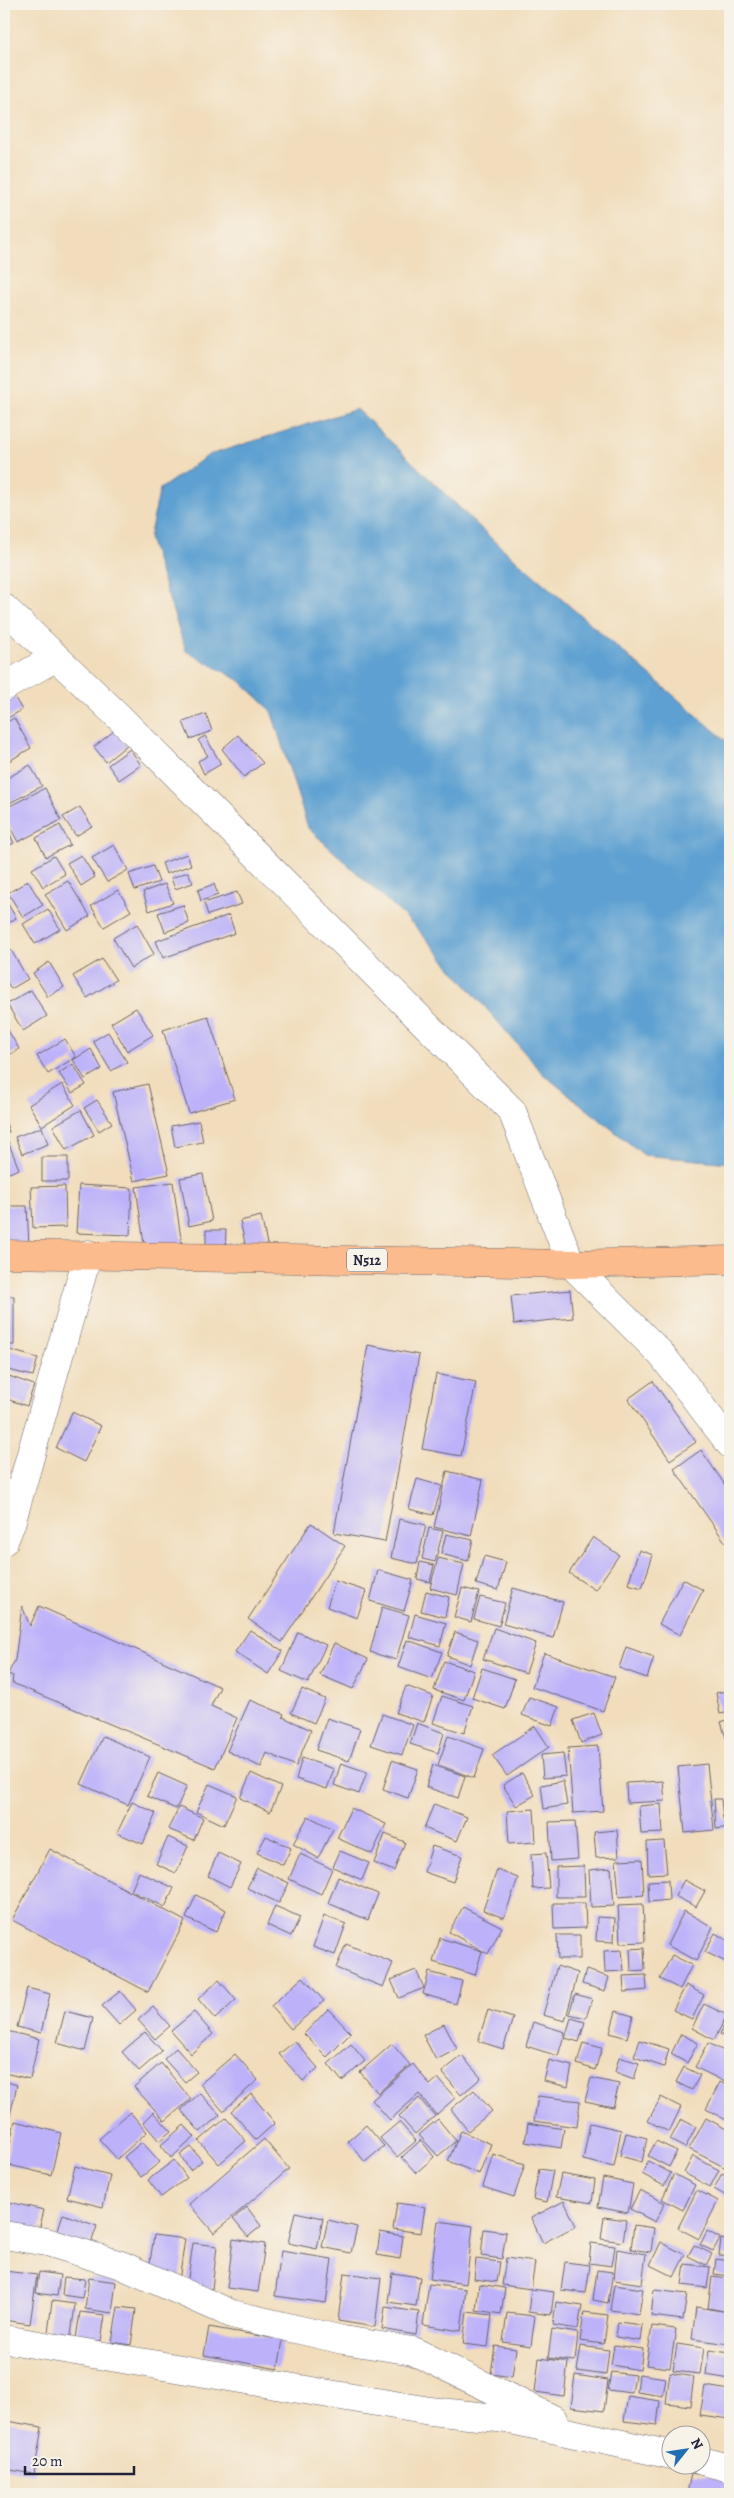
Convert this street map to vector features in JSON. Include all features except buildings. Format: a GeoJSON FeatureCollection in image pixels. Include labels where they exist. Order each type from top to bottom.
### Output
{"type":"FeatureCollection","features":[{"type":"Feature","properties":{"kind":"highway","name":"N512"},"geometry":{"type":"LineString","coordinates":[[4,1254],[571,1264],[730,1260]]}},
{"type":"Feature","properties":{"kind":"street"},"geometry":{"type":"LineString","coordinates":[[4,608],[56,657],[512,1111],[571,1264],[661,1354],[730,1444]]}},
{"type":"Feature","properties":{"kind":"street"},"geometry":{"type":"LineString","coordinates":[[4,687],[56,657]]}},
{"type":"Feature","properties":{"kind":"street"},"geometry":{"type":"LineString","coordinates":[[4,1541],[11,1524],[48,1402],[88,1254]]}},
{"type":"Feature","properties":{"kind":"street"},"geometry":{"type":"LineString","coordinates":[[4,2235],[47,2242],[121,2265],[232,2314],[343,2340],[413,2351],[474,2378],[588,2437]]}},
{"type":"Feature","properties":{"kind":"street"},"geometry":{"type":"LineString","coordinates":[[4,2339],[430,2411],[507,2419],[662,2453]]}},
{"type":"Feature","properties":{"kind":"street"},"geometry":{"type":"LineString","coordinates":[[712,2464],[730,2468]]}},
{"type":"Feature","properties":{"kind":"water"},"geometry":{"type":"Polygon","coordinates":[[[357,409],[494,541],[730,744],[730,1163],[644,1155],[543,1074],[415,926],[308,828],[271,710],[239,680],[186,651],[149,538],[160,489],[209,455],[357,409]]]}}]}
